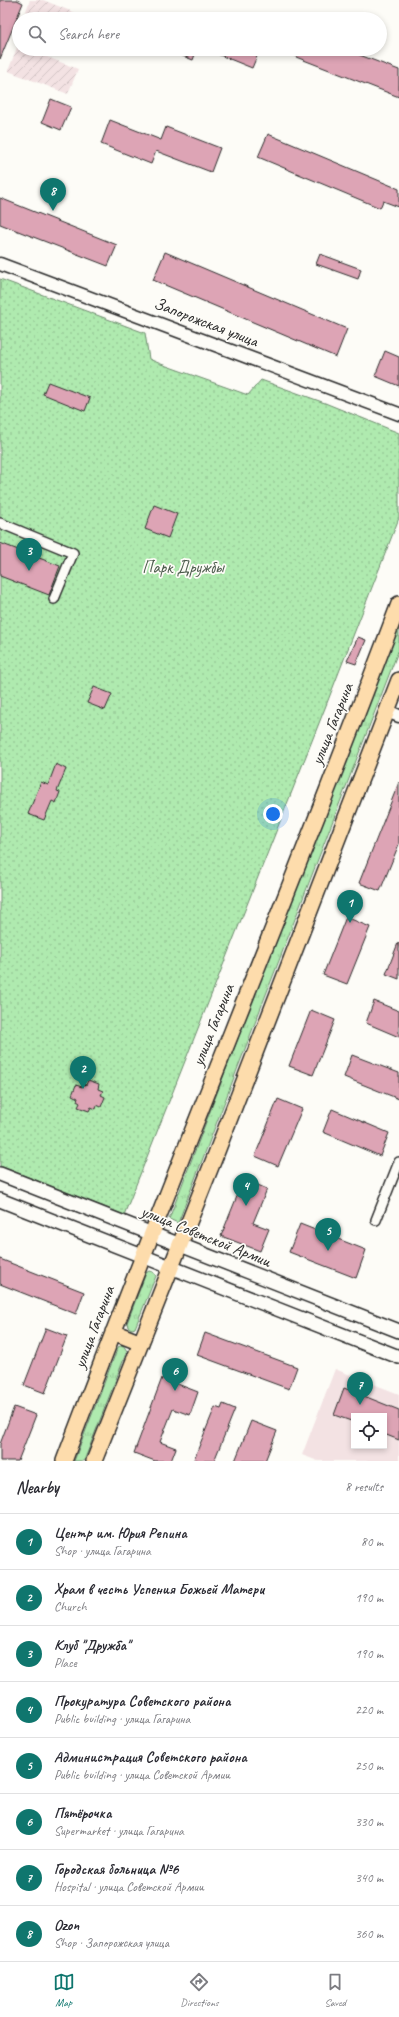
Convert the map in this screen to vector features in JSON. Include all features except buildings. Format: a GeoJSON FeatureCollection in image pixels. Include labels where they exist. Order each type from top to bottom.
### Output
{"type":"FeatureCollection","features":[{"type":"Feature","properties":{"kind":"main road","name":"улица Гагарина"},"geometry":{"type":"LineString","coordinates":[[64,1461],[112,1332],[399,604]]}},
{"type":"Feature","properties":{"kind":"main road"},"geometry":{"type":"LineString","coordinates":[[94,1461],[393,713],[399,680]]}},
{"type":"Feature","properties":{"kind":"main road","name":"улица Советской Армии"},"geometry":{"type":"LineString","coordinates":[[0,1174],[399,1331]]}},
{"type":"Feature","properties":{"kind":"main road"},"geometry":{"type":"LineString","coordinates":[[0,1200],[399,1357]]}},
{"type":"Feature","properties":{"kind":"main road"},"geometry":{"type":"LineString","coordinates":[[112,1332],[141,1343]]}},
{"type":"Feature","properties":{"kind":"street","name":"Запорожская улица"},"geometry":{"type":"LineString","coordinates":[[0,264],[399,414]]}},
{"type":"Feature","properties":{"kind":"street"},"geometry":{"type":"LineString","coordinates":[[0,523],[73,553],[54,599]]}},
{"type":"Feature","properties":{"kind":"street"},"geometry":{"type":"LineString","coordinates":[[376,1220],[399,1162]]}},
{"type":"Feature","properties":{"kind":"shaded area"},"geometry":{"type":"Polygon","coordinates":[[[30,0],[43,0],[73,12],[26,12],[30,0]]]}},
{"type":"Feature","properties":{"kind":"shaded area"},"geometry":{"type":"Polygon","coordinates":[[[14,56],[45,56],[78,69],[68,94],[8,71],[14,56]]]}},
{"type":"Feature","properties":{"kind":"shaded area"},"geometry":{"type":"Polygon","coordinates":[[[335,1369],[399,1394],[399,1461],[318,1461],[302,1455],[335,1369]]]}},
{"type":"Feature","properties":{"kind":"green space","name":"Парк Дружбы"},"geometry":{"type":"Polygon","coordinates":[[[0,279],[145,333],[149,359],[161,364],[248,395],[261,380],[325,403],[399,433],[399,518],[124,1215],[0,1166],[0,279]]]}},
{"type":"Feature","properties":{"kind":"green space"},"geometry":{"type":"Polygon","coordinates":[[[399,621],[399,649],[178,1223],[169,1219],[399,621]]]}},
{"type":"Feature","properties":{"kind":"green space"},"geometry":{"type":"Polygon","coordinates":[[[149,1271],[153,1272],[156,1276],[135,1328],[132,1329],[128,1327],[127,1323],[146,1273],[149,1271]]]}},
{"type":"Feature","properties":{"kind":"green space"},"geometry":{"type":"Polygon","coordinates":[[[123,1345],[127,1351],[84,1461],[74,1461],[118,1347],[123,1345]]]}},
{"type":"Feature","properties":{"kind":"place","name":"Ozon"},"geometry":{"type":"Point","coordinates":[53,211]}},
{"type":"Feature","properties":{"kind":"place","name":"Клуб \"Дружба\""},"geometry":{"type":"Point","coordinates":[29,571]}},
{"type":"Feature","properties":{"kind":"place","name":"Центр им. Юрия Репина"},"geometry":{"type":"Point","coordinates":[350,923]}},
{"type":"Feature","properties":{"kind":"place","name":"Храм в честь Успения Божьей Матери"},"geometry":{"type":"Point","coordinates":[83,1089]}},
{"type":"Feature","properties":{"kind":"place","name":"Прокуратура Советского района"},"geometry":{"type":"Point","coordinates":[246,1206]}},
{"type":"Feature","properties":{"kind":"place","name":"Администрация Советского района"},"geometry":{"type":"Point","coordinates":[328,1251]}},
{"type":"Feature","properties":{"kind":"place","name":"Пятёрочка"},"geometry":{"type":"Point","coordinates":[175,1391]}},
{"type":"Feature","properties":{"kind":"place","name":"Городская больница №6"},"geometry":{"type":"Point","coordinates":[360,1405]}}]}
